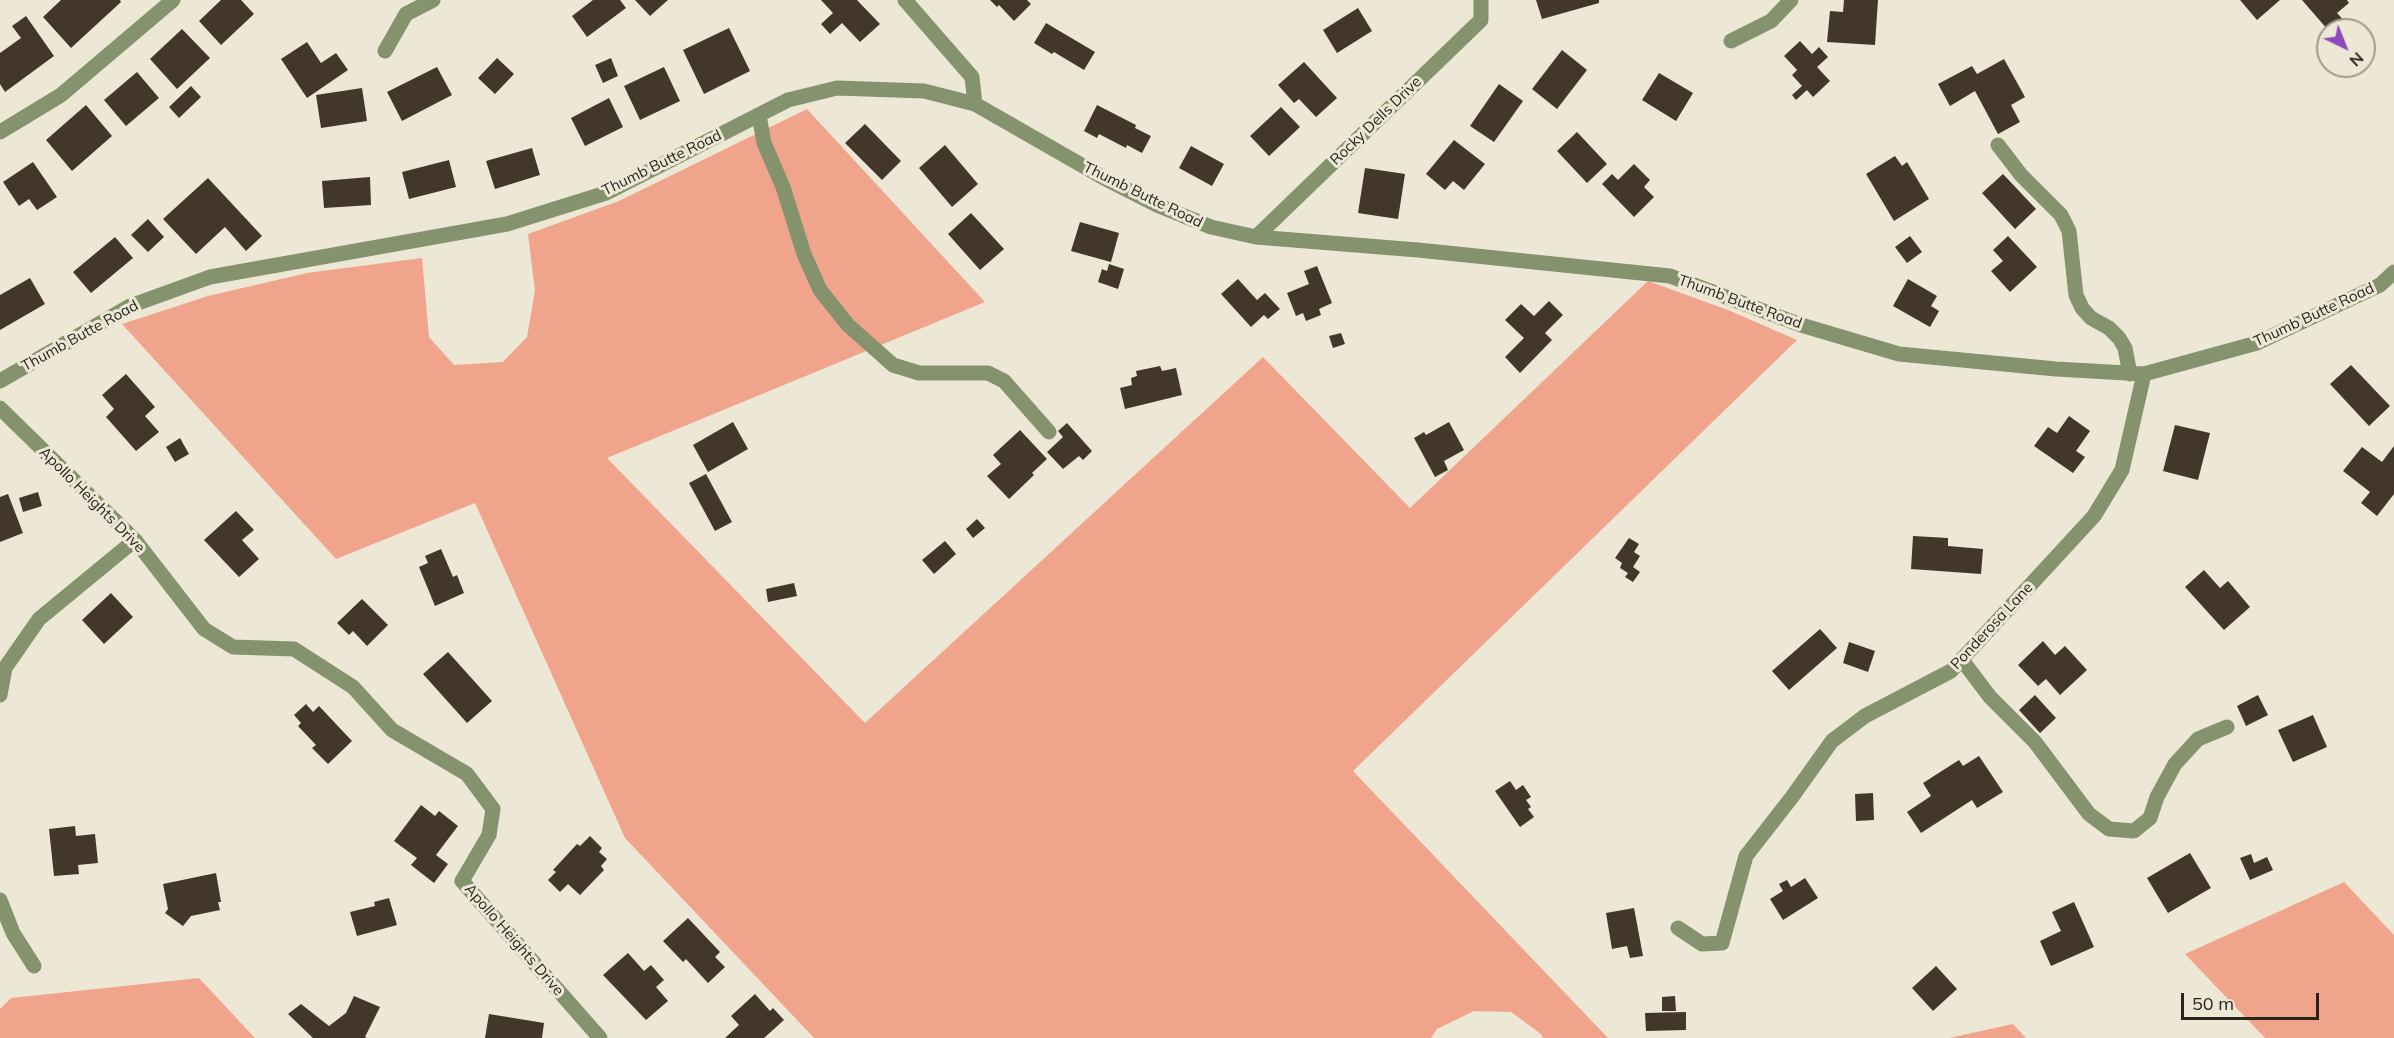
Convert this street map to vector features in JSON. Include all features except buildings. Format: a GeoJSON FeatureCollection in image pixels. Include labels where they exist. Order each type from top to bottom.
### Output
{"type":"FeatureCollection","features":[{"type":"Feature","properties":{"kind":"street"},"geometry":{"type":"LineString","coordinates":[[0,132],[61,95],[173,0]]}},
{"type":"Feature","properties":{"kind":"street"},"geometry":{"type":"LineString","coordinates":[[385,51],[406,14],[433,0]]}},
{"type":"Feature","properties":{"kind":"street"},"geometry":{"type":"LineString","coordinates":[[905,0],[972,77],[975,104]]}},
{"type":"Feature","properties":{"kind":"street","name":"Rocky Dells Drive"},"geometry":{"type":"LineString","coordinates":[[1256,237],[1481,20],[1481,0]]}},
{"type":"Feature","properties":{"kind":"street"},"geometry":{"type":"LineString","coordinates":[[1731,41],[1771,21],[1791,0]]}},
{"type":"Feature","properties":{"kind":"street","name":"Thumb Butte Road"},"geometry":{"type":"LineString","coordinates":[[0,381],[130,306],[210,277],[507,224],[606,193],[788,100],[837,88],[924,91],[975,104],[1104,178],[1157,205],[1211,227],[1256,237],[1418,250],[1670,276],[1801,325],[1899,354],[2056,369],[2137,374],[2257,343],[2380,285],[2394,272]]}},
{"type":"Feature","properties":{"kind":"street"},"geometry":{"type":"LineString","coordinates":[[759,115],[764,143],[783,187],[804,254],[820,290],[848,325],[893,365],[919,373],[988,373],[1004,381],[1049,432]]}},
{"type":"Feature","properties":{"kind":"street"},"geometry":{"type":"LineString","coordinates":[[1998,145],[2021,175],[2061,215],[2069,231],[2076,295],[2082,308],[2091,318],[2109,328],[2119,338],[2137,374]]}},
{"type":"Feature","properties":{"kind":"street","name":"Ponderosa Lane"},"geometry":{"type":"LineString","coordinates":[[1678,928],[1702,944],[1722,943],[1746,856],[1832,741],[1865,716],[1951,671],[2094,516],[2122,470],[2137,374]]}},
{"type":"Feature","properties":{"kind":"street","name":"Apollo Heights Drive"},"geometry":{"type":"LineString","coordinates":[[0,408],[135,540],[204,629],[233,647],[294,649],[353,687],[392,730],[467,774],[493,808],[489,834],[462,880],[600,1038]]}},
{"type":"Feature","properties":{"kind":"street"},"geometry":{"type":"LineString","coordinates":[[0,695],[5,668],[39,619],[135,540]]}},
{"type":"Feature","properties":{"kind":"street"},"geometry":{"type":"LineString","coordinates":[[1962,660],[1990,697],[2035,742],[2089,814],[2109,829],[2134,831],[2150,818],[2157,797],[2175,764],[2198,739],[2227,727]]}},
{"type":"Feature","properties":{"kind":"street"},"geometry":{"type":"LineString","coordinates":[[0,900],[13,933],[34,966]]}},
{"type":"Feature","properties":{"kind":"shaded area"},"geometry":{"type":"Polygon","coordinates":[[[807,109],[985,302],[607,458],[865,723],[1263,357],[1410,508],[1648,281],[1728,310],[1797,340],[1353,771],[1608,1038],[1543,1038],[1541,1034],[1511,1012],[1474,1011],[1437,1029],[1431,1038],[814,1038],[625,838],[475,503],[336,559],[122,324],[208,296],[307,273],[422,258],[429,337],[454,365],[503,362],[527,337],[535,291],[528,234],[619,201],[807,109]]]}},
{"type":"Feature","properties":{"kind":"shaded area"},"geometry":{"type":"Polygon","coordinates":[[[2344,882],[2394,935],[2394,1038],[2265,1038],[2185,954],[2344,882]]]}},
{"type":"Feature","properties":{"kind":"shaded area"},"geometry":{"type":"Polygon","coordinates":[[[199,978],[255,1038],[0,1038],[0,1009],[11,998],[199,978]]]}},
{"type":"Feature","properties":{"kind":"shaded area"},"geometry":{"type":"Polygon","coordinates":[[[2013,1024],[2026,1038],[1949,1038],[2013,1024]]]}}]}
